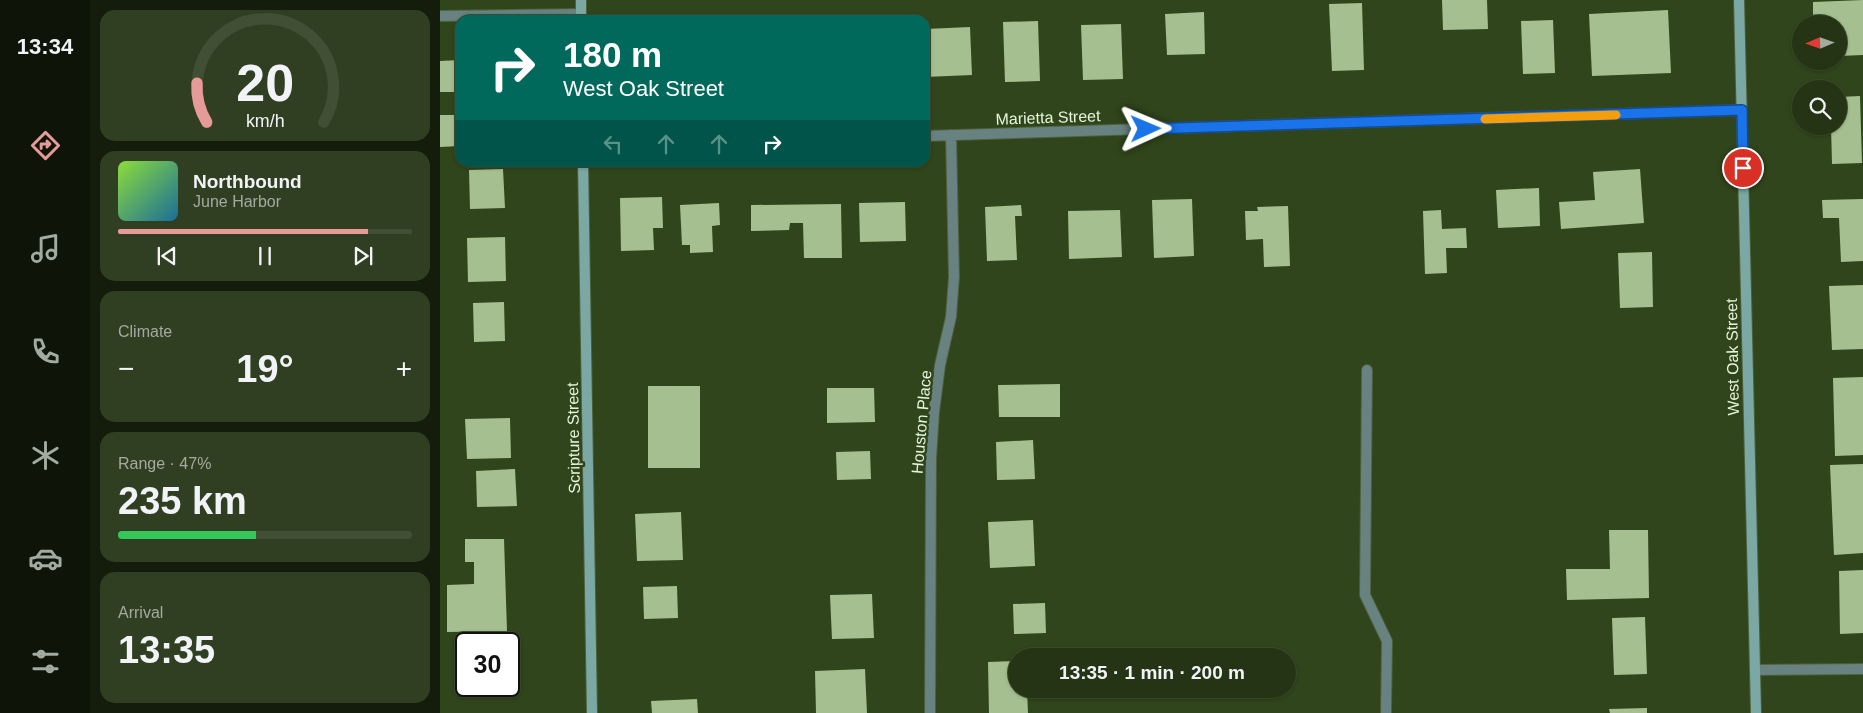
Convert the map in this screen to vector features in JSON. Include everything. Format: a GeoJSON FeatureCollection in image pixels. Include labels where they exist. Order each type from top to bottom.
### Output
{"type":"FeatureCollection","features":[{"type":"Feature","properties":{"kind":"main road"},"geometry":{"type":"LineString","coordinates":[[581,0],[581,15]]}},
{"type":"Feature","properties":{"kind":"main road","name":"West Oak Street"},"geometry":{"type":"LineString","coordinates":[[1739,0],[1756,713]]}},
{"type":"Feature","properties":{"kind":"main road","name":"Scripture Street"},"geometry":{"type":"LineString","coordinates":[[583,167],[592,713]]}},
{"type":"Feature","properties":{"kind":"street"},"geometry":{"type":"LineString","coordinates":[[440,16],[455,16]]}},
{"type":"Feature","properties":{"kind":"street","name":"Marietta Street"},"geometry":{"type":"LineString","coordinates":[[930,136],[1742,110]]}},
{"type":"Feature","properties":{"kind":"street","name":"Houston Place"},"geometry":{"type":"LineString","coordinates":[[930,713],[931,458],[940,365],[952,316],[954,277],[951,135]]}},
{"type":"Feature","properties":{"kind":"street"},"geometry":{"type":"LineString","coordinates":[[1367,370],[1365,595],[1387,641],[1386,713]]}},
{"type":"Feature","properties":{"kind":"street"},"geometry":{"type":"LineString","coordinates":[[1755,670],[1863,670]]}},
{"type":"Feature","properties":{"kind":"building"},"geometry":{"type":"Polygon","coordinates":[[[1442,0],[1487,0],[1488,29],[1443,30],[1442,0]]]}},
{"type":"Feature","properties":{"kind":"building"},"geometry":{"type":"Polygon","coordinates":[[[1863,0],[1863,55],[1848,56],[1848,15],[1813,15],[1813,2],[1863,0]]]}},
{"type":"Feature","properties":{"kind":"building"},"geometry":{"type":"Polygon","coordinates":[[[1362,3],[1364,70],[1332,71],[1329,4],[1362,3]]]}},
{"type":"Feature","properties":{"kind":"building"},"geometry":{"type":"Polygon","coordinates":[[[1668,10],[1671,73],[1592,76],[1589,14],[1668,10]]]}},
{"type":"Feature","properties":{"kind":"building"},"geometry":{"type":"Polygon","coordinates":[[[1204,12],[1205,54],[1167,55],[1165,14],[1204,12]]]}},
{"type":"Feature","properties":{"kind":"building"},"geometry":{"type":"Polygon","coordinates":[[[1553,20],[1555,73],[1523,74],[1521,21],[1553,20]]]}},
{"type":"Feature","properties":{"kind":"building"},"geometry":{"type":"Polygon","coordinates":[[[1038,21],[1040,81],[1005,82],[1003,22],[1038,21]]]}},
{"type":"Feature","properties":{"kind":"building"},"geometry":{"type":"Polygon","coordinates":[[[1121,24],[1123,79],[1083,80],[1081,25],[1121,24]]]}},
{"type":"Feature","properties":{"kind":"building"},"geometry":{"type":"Polygon","coordinates":[[[970,27],[972,75],[930,77],[930,29],[970,27]]]}},
{"type":"Feature","properties":{"kind":"building"},"geometry":{"type":"Polygon","coordinates":[[[455,60],[455,92],[440,92],[440,61],[455,60]]]}},
{"type":"Feature","properties":{"kind":"building"},"geometry":{"type":"Polygon","coordinates":[[[1860,96],[1862,163],[1832,164],[1831,135],[1847,135],[1847,97],[1860,96]]]}},
{"type":"Feature","properties":{"kind":"building"},"geometry":{"type":"Polygon","coordinates":[[[440,115],[455,115],[455,146],[440,147],[440,115]]]}},
{"type":"Feature","properties":{"kind":"building"},"geometry":{"type":"Polygon","coordinates":[[[503,169],[505,208],[470,209],[469,170],[503,169]]]}},
{"type":"Feature","properties":{"kind":"building"},"geometry":{"type":"Polygon","coordinates":[[[1640,169],[1644,223],[1561,229],[1559,202],[1595,200],[1593,172],[1640,169]]]}},
{"type":"Feature","properties":{"kind":"building"},"geometry":{"type":"Polygon","coordinates":[[[1539,188],[1540,226],[1498,228],[1496,190],[1539,188]]]}},
{"type":"Feature","properties":{"kind":"building"},"geometry":{"type":"Polygon","coordinates":[[[662,197],[663,228],[653,228],[654,250],[621,251],[620,198],[662,197]]]}},
{"type":"Feature","properties":{"kind":"building"},"geometry":{"type":"Polygon","coordinates":[[[1192,199],[1194,256],[1154,258],[1152,200],[1192,199]]]}},
{"type":"Feature","properties":{"kind":"building"},"geometry":{"type":"Polygon","coordinates":[[[1863,199],[1863,261],[1841,262],[1839,218],[1823,218],[1822,200],[1863,199]]]}},
{"type":"Feature","properties":{"kind":"building"},"geometry":{"type":"Polygon","coordinates":[[[905,202],[906,241],[860,242],[859,203],[905,202]]]}},
{"type":"Feature","properties":{"kind":"building"},"geometry":{"type":"Polygon","coordinates":[[[719,203],[720,225],[712,226],[713,252],[690,253],[690,245],[682,245],[680,205],[719,203]]]}},
{"type":"Feature","properties":{"kind":"building"},"geometry":{"type":"Polygon","coordinates":[[[841,204],[842,258],[804,258],[803,223],[790,223],[789,230],[751,231],[751,205],[841,204]]]}},
{"type":"Feature","properties":{"kind":"building"},"geometry":{"type":"Polygon","coordinates":[[[1021,205],[1022,216],[1015,216],[1017,260],[987,261],[985,207],[1021,205]]]}},
{"type":"Feature","properties":{"kind":"building"},"geometry":{"type":"Polygon","coordinates":[[[1288,206],[1290,266],[1264,267],[1263,239],[1246,240],[1245,211],[1258,211],[1257,207],[1288,206]]]}},
{"type":"Feature","properties":{"kind":"building"},"geometry":{"type":"Polygon","coordinates":[[[1120,210],[1122,257],[1069,259],[1068,211],[1120,210]]]}},
{"type":"Feature","properties":{"kind":"building"},"geometry":{"type":"Polygon","coordinates":[[[1441,210],[1442,229],[1466,228],[1467,248],[1446,248],[1447,273],[1425,274],[1423,211],[1441,210]]]}},
{"type":"Feature","properties":{"kind":"building"},"geometry":{"type":"Polygon","coordinates":[[[505,237],[506,281],[468,282],[467,238],[505,237]]]}},
{"type":"Feature","properties":{"kind":"building"},"geometry":{"type":"Polygon","coordinates":[[[1652,252],[1653,307],[1620,308],[1618,253],[1652,252]]]}},
{"type":"Feature","properties":{"kind":"building"},"geometry":{"type":"Polygon","coordinates":[[[1863,285],[1863,349],[1832,350],[1829,286],[1863,285]]]}},
{"type":"Feature","properties":{"kind":"building"},"geometry":{"type":"Polygon","coordinates":[[[504,302],[505,341],[474,342],[473,303],[504,302]]]}},
{"type":"Feature","properties":{"kind":"building"},"geometry":{"type":"Polygon","coordinates":[[[1863,377],[1863,455],[1835,456],[1833,378],[1863,377]]]}},
{"type":"Feature","properties":{"kind":"building"},"geometry":{"type":"Polygon","coordinates":[[[1060,384],[1060,417],[999,417],[998,385],[1060,384]]]}},
{"type":"Feature","properties":{"kind":"building"},"geometry":{"type":"Polygon","coordinates":[[[648,386],[700,386],[700,468],[648,468],[648,386]]]}},
{"type":"Feature","properties":{"kind":"building"},"geometry":{"type":"Polygon","coordinates":[[[827,388],[874,388],[875,422],[827,423],[827,388]]]}},
{"type":"Feature","properties":{"kind":"building"},"geometry":{"type":"Polygon","coordinates":[[[510,418],[511,458],[467,459],[465,419],[510,418]]]}},
{"type":"Feature","properties":{"kind":"building"},"geometry":{"type":"Polygon","coordinates":[[[1033,440],[1035,479],[997,480],[996,442],[1033,440]]]}},
{"type":"Feature","properties":{"kind":"building"},"geometry":{"type":"Polygon","coordinates":[[[870,451],[871,479],[837,480],[836,452],[870,451]]]}},
{"type":"Feature","properties":{"kind":"building"},"geometry":{"type":"Polygon","coordinates":[[[1863,464],[1863,553],[1834,555],[1830,465],[1863,464]]]}},
{"type":"Feature","properties":{"kind":"building"},"geometry":{"type":"Polygon","coordinates":[[[515,469],[517,506],[477,507],[476,471],[515,469]]]}},
{"type":"Feature","properties":{"kind":"building"},"geometry":{"type":"Polygon","coordinates":[[[681,512],[683,560],[637,561],[635,514],[681,512]]]}},
{"type":"Feature","properties":{"kind":"building"},"geometry":{"type":"Polygon","coordinates":[[[1033,520],[1035,566],[990,568],[988,522],[1033,520]]]}},
{"type":"Feature","properties":{"kind":"building"},"geometry":{"type":"Polygon","coordinates":[[[1609,530],[1648,530],[1649,598],[1567,600],[1566,569],[1610,569],[1609,530]]]}},
{"type":"Feature","properties":{"kind":"building"},"geometry":{"type":"Polygon","coordinates":[[[465,539],[504,539],[507,631],[447,632],[447,585],[474,584],[474,562],[465,562],[465,539]]]}},
{"type":"Feature","properties":{"kind":"building"},"geometry":{"type":"Polygon","coordinates":[[[1863,570],[1863,633],[1840,634],[1839,571],[1863,570]]]}},
{"type":"Feature","properties":{"kind":"building"},"geometry":{"type":"Polygon","coordinates":[[[677,586],[678,618],[644,619],[643,587],[677,586]]]}},
{"type":"Feature","properties":{"kind":"building"},"geometry":{"type":"Polygon","coordinates":[[[872,594],[874,638],[832,639],[830,595],[872,594]]]}},
{"type":"Feature","properties":{"kind":"building"},"geometry":{"type":"Polygon","coordinates":[[[1045,603],[1046,633],[1014,634],[1013,604],[1045,603]]]}},
{"type":"Feature","properties":{"kind":"building"},"geometry":{"type":"Polygon","coordinates":[[[1645,617],[1647,674],[1614,675],[1612,618],[1645,617]]]}},
{"type":"Feature","properties":{"kind":"building"},"geometry":{"type":"Polygon","coordinates":[[[1008,661],[1008,698],[1027,698],[1028,713],[989,713],[988,662],[1008,661]]]}},
{"type":"Feature","properties":{"kind":"building"},"geometry":{"type":"Polygon","coordinates":[[[865,669],[867,713],[816,713],[815,671],[865,669]]]}},
{"type":"Feature","properties":{"kind":"building"},"geometry":{"type":"Polygon","coordinates":[[[697,699],[698,713],[652,713],[651,701],[697,699]]]}},
{"type":"Feature","properties":{"kind":"building"},"geometry":{"type":"Polygon","coordinates":[[[1647,708],[1647,713],[1610,713],[1609,709],[1647,708]]]}},
{"type":"Feature","properties":{"kind":"slow traffic"},"geometry":{"type":"LineString","coordinates":[[1485,119],[1616,115]]}},
{"type":"Feature","properties":{"kind":"route"},"geometry":{"type":"LineString","coordinates":[[1146,129],[1419,122],[1742,110],[1743,168]]}}]}
